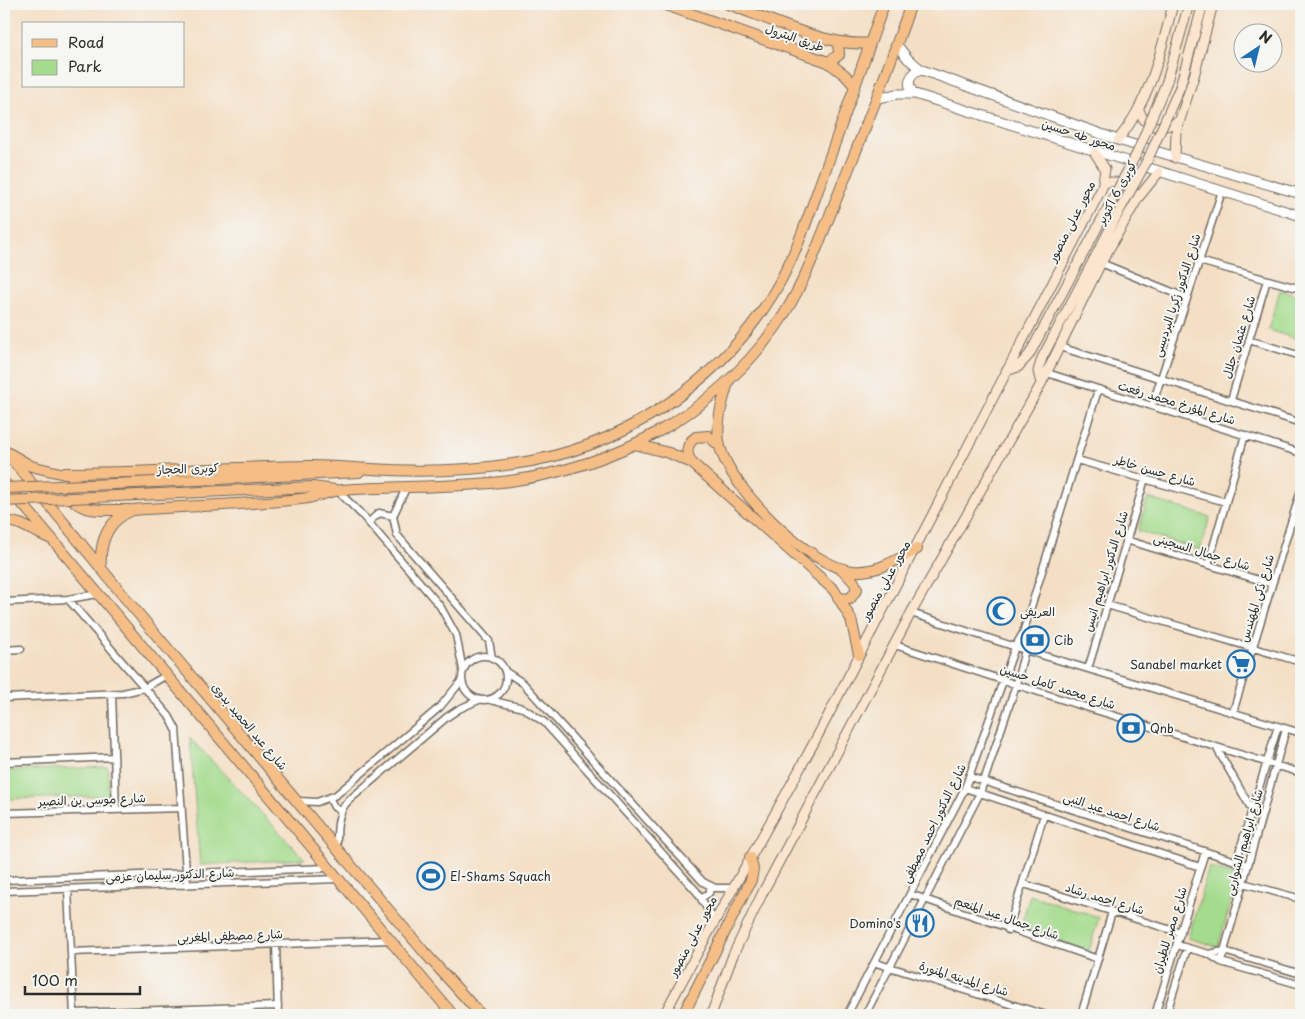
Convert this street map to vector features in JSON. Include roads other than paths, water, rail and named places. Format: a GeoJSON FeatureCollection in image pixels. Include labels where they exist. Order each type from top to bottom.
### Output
{"type":"FeatureCollection","features":[{"type":"Feature","properties":{"kind":"main road","name":"طريق البترول"},"geometry":{"type":"LineString","coordinates":[[663,4],[828,62],[845,74],[855,86]]}},
{"type":"Feature","properties":{"kind":"main road","name":"طريق البترول"},"geometry":{"type":"LineString","coordinates":[[728,4],[838,42],[870,43]]}},
{"type":"Feature","properties":{"kind":"main road"},"geometry":{"type":"LineString","coordinates":[[4,450],[41,470],[78,473],[312,466],[372,469],[492,466],[552,457],[635,424],[694,384],[745,334],[784,274],[803,230],[884,4]]}},
{"type":"Feature","properties":{"kind":"main road"},"geometry":{"type":"LineString","coordinates":[[78,473],[72,480],[70,489],[72,497],[78,504],[86,508],[133,510],[302,499],[337,490],[487,483],[529,478],[589,463],[635,444],[690,413],[728,383],[774,328],[796,293],[814,256],[878,98],[911,4]]}},
{"type":"Feature","properties":{"kind":"main road"},"geometry":{"type":"LineString","coordinates":[[1118,140],[1139,110],[1151,83],[1173,4]]}},
{"type":"Feature","properties":{"kind":"main road","name":"كوبرى 6 اكتوبر"},"geometry":{"type":"LineString","coordinates":[[1006,371],[1018,367],[1029,355],[1137,154],[1167,80],[1189,4]]}},
{"type":"Feature","properties":{"kind":"main road","name":"كوبرى 6 اكتوبر"},"geometry":{"type":"LineString","coordinates":[[1041,384],[1038,371],[1042,358],[1148,159],[1180,88],[1203,4]]}},
{"type":"Feature","properties":{"kind":"main road"},"geometry":{"type":"LineString","coordinates":[[1175,158],[1174,138],[1194,76],[1213,4]]}},
{"type":"Feature","properties":{"kind":"main road"},"geometry":{"type":"LineString","coordinates":[[828,62],[839,55],[838,42]]}},
{"type":"Feature","properties":{"kind":"main road"},"geometry":{"type":"LineString","coordinates":[[1139,110],[1144,120],[1157,128],[1168,127],[1179,121]]}},
{"type":"Feature","properties":{"kind":"main road","name":"محور عدلى منصور"},"geometry":{"type":"LineString","coordinates":[[664,1015],[714,920],[801,767],[917,549],[1006,371],[1104,183],[1104,164],[1095,153]]}},
{"type":"Feature","properties":{"kind":"main road"},"geometry":{"type":"LineString","coordinates":[[711,1015],[733,955],[760,900],[911,613],[1047,373],[1101,263],[1138,198],[1159,172]]}},
{"type":"Feature","properties":{"kind":"main road"},"geometry":{"type":"LineString","coordinates":[[1104,183],[1124,184],[1138,198]]}},
{"type":"Feature","properties":{"kind":"main road"},"geometry":{"type":"LineString","coordinates":[[728,383],[721,408],[720,446],[726,463],[767,516],[805,548],[841,569],[854,582],[857,589],[850,599],[839,598]]}},
{"type":"Feature","properties":{"kind":"main road"},"geometry":{"type":"LineString","coordinates":[[692,463],[687,452],[691,440],[696,436],[708,436],[720,446]]}},
{"type":"Feature","properties":{"kind":"main road"},"geometry":{"type":"LineString","coordinates":[[635,444],[669,453],[692,463],[821,577],[839,598],[850,619],[859,655]]}},
{"type":"Feature","properties":{"kind":"main road","name":"شارع عبد الحميد بدوى"},"geometry":{"type":"LineString","coordinates":[[4,450],[101,569],[481,1015]]}},
{"type":"Feature","properties":{"kind":"main road","name":"كوبرى الحجاز"},"geometry":{"type":"LineString","coordinates":[[4,488],[340,474],[372,469]]}},
{"type":"Feature","properties":{"kind":"main road"},"geometry":{"type":"LineString","coordinates":[[4,482],[165,676],[454,1015]]}},
{"type":"Feature","properties":{"kind":"main road","name":"كوبرى الحجاز"},"geometry":{"type":"LineString","coordinates":[[4,501],[319,487],[337,490]]}},
{"type":"Feature","properties":{"kind":"main road"},"geometry":{"type":"LineString","coordinates":[[101,569],[102,546],[107,531],[117,519],[133,510]]}},
{"type":"Feature","properties":{"kind":"main road"},"geometry":{"type":"LineString","coordinates":[[4,520],[20,524],[54,540]]}},
{"type":"Feature","properties":{"kind":"main road"},"geometry":{"type":"LineString","coordinates":[[841,569],[862,571],[880,568],[917,549]]}},
{"type":"Feature","properties":{"kind":"main road"},"geometry":{"type":"LineString","coordinates":[[683,1015],[751,880],[753,868],[750,857]]}},
{"type":"Feature","properties":{"kind":"street","name":"محور طه حسين"},"geometry":{"type":"LineString","coordinates":[[897,45],[908,59],[922,70],[1118,140],[1301,194]]}},
{"type":"Feature","properties":{"kind":"street"},"geometry":{"type":"LineString","coordinates":[[915,94],[910,89],[910,80],[916,72],[922,70]]}},
{"type":"Feature","properties":{"kind":"street","name":"محور طه حسين"},"geometry":{"type":"LineString","coordinates":[[878,98],[896,94],[915,94],[1095,153],[1301,216]]}},
{"type":"Feature","properties":{"kind":"street","name":"شارع الدكتور زكريا البرديسى"},"geometry":{"type":"LineString","coordinates":[[1152,406],[1222,191]]}},
{"type":"Feature","properties":{"kind":"street"},"geometry":{"type":"LineString","coordinates":[[1199,261],[1301,289]]}},
{"type":"Feature","properties":{"kind":"street"},"geometry":{"type":"LineString","coordinates":[[1101,263],[1187,298]]}},
{"type":"Feature","properties":{"kind":"street","name":"شارع عثمان جلال"},"geometry":{"type":"LineString","coordinates":[[1231,400],[1267,280]]}},
{"type":"Feature","properties":{"kind":"street"},"geometry":{"type":"LineString","coordinates":[[1249,340],[1301,356]]}},
{"type":"Feature","properties":{"kind":"street","name":"شارع المؤرخ محمد رفعت"},"geometry":{"type":"LineString","coordinates":[[1060,347],[1301,422]]}},
{"type":"Feature","properties":{"kind":"street","name":"شارع المؤرخ محمد رفعت"},"geometry":{"type":"LineString","coordinates":[[1047,373],[1301,453]]}},
{"type":"Feature","properties":{"kind":"street","name":"شارع الدكتور احمد مصطفى"},"geometry":{"type":"LineString","coordinates":[[847,1015],[876,963],[970,777],[1015,647],[1023,633],[1098,390]]}},
{"type":"Feature","properties":{"kind":"street"},"geometry":{"type":"LineString","coordinates":[[1208,565],[1245,435]]}},
{"type":"Feature","properties":{"kind":"street","name":"شارع حسن خاطر"},"geometry":{"type":"LineString","coordinates":[[1077,460],[1226,502]]}},
{"type":"Feature","properties":{"kind":"street","name":"شارع الدكتور ابراهيم انيس"},"geometry":{"type":"LineString","coordinates":[[1088,669],[1145,479]]}},
{"type":"Feature","properties":{"kind":"street"},"geometry":{"type":"LineString","coordinates":[[407,486],[393,516],[393,526],[399,540],[489,640],[492,658]]}},
{"type":"Feature","properties":{"kind":"street"},"geometry":{"type":"LineString","coordinates":[[337,490],[369,522],[446,615],[456,635],[463,670],[462,680],[467,693],[479,700]]}},
{"type":"Feature","properties":{"kind":"street","name":"شارع ذكى المهندس"},"geometry":{"type":"LineString","coordinates":[[1233,712],[1301,490]]}},
{"type":"Feature","properties":{"kind":"street"},"geometry":{"type":"LineString","coordinates":[[369,522],[379,513],[393,516]]}},
{"type":"Feature","properties":{"kind":"street"},"geometry":{"type":"LineString","coordinates":[[1292,521],[1301,524]]}},
{"type":"Feature","properties":{"kind":"street","name":"شارع جمال السجينى"},"geometry":{"type":"LineString","coordinates":[[1126,540],[1272,584]]}},
{"type":"Feature","properties":{"kind":"street"},"geometry":{"type":"LineString","coordinates":[[4,602],[68,599],[98,594]]}},
{"type":"Feature","properties":{"kind":"street"},"geometry":{"type":"LineString","coordinates":[[68,599],[169,716],[176,729],[187,884]]}},
{"type":"Feature","properties":{"kind":"street"},"geometry":{"type":"LineString","coordinates":[[1107,605],[1301,662]]}},
{"type":"Feature","properties":{"kind":"street","name":"شارع محمد كامل حسين"},"geometry":{"type":"LineString","coordinates":[[911,613],[1015,647],[1301,733]]}},
{"type":"Feature","properties":{"kind":"street","name":"شارع الدكتور احمد مصطفى"},"geometry":{"type":"LineString","coordinates":[[865,1015],[980,793],[1016,685],[1025,650],[1023,633]]}},
{"type":"Feature","properties":{"kind":"street","name":"شارع محمد كامل حسين"},"geometry":{"type":"LineString","coordinates":[[895,645],[1003,681],[1301,774]]}},
{"type":"Feature","properties":{"kind":"street"},"geometry":{"type":"LineString","coordinates":[[4,650],[21,650]]}},
{"type":"Feature","properties":{"kind":"street"},"geometry":{"type":"LineString","coordinates":[[463,670],[469,662],[478,657],[492,658],[501,663],[506,672],[523,683],[700,878],[710,886],[732,888]]}},
{"type":"Feature","properties":{"kind":"street"},"geometry":{"type":"LineString","coordinates":[[490,700],[503,691],[506,682],[506,672]]}},
{"type":"Feature","properties":{"kind":"street"},"geometry":{"type":"LineString","coordinates":[[4,698],[112,694],[144,688],[165,676]]}},
{"type":"Feature","properties":{"kind":"street"},"geometry":{"type":"LineString","coordinates":[[298,801],[317,802],[330,799],[440,707],[462,680]]}},
{"type":"Feature","properties":{"kind":"street"},"geometry":{"type":"LineString","coordinates":[[112,694],[116,810]]}},
{"type":"Feature","properties":{"kind":"street"},"geometry":{"type":"LineString","coordinates":[[337,848],[341,811],[352,798],[458,709],[479,700],[490,700],[523,708],[544,722],[701,898],[714,920]]}},
{"type":"Feature","properties":{"kind":"street","name":"شارع ابراهيم الشواربى"},"geometry":{"type":"LineString","coordinates":[[1236,862],[1278,726]]}},
{"type":"Feature","properties":{"kind":"street","name":"شارع ابراهيم الشواربى"},"geometry":{"type":"LineString","coordinates":[[1221,962],[1286,729]]}},
{"type":"Feature","properties":{"kind":"street"},"geometry":{"type":"LineString","coordinates":[[1216,748],[1252,810]]}},
{"type":"Feature","properties":{"kind":"street"},"geometry":{"type":"LineString","coordinates":[[4,762],[114,757]]}},
{"type":"Feature","properties":{"kind":"street","name":"شارع احمد عبد النبى"},"geometry":{"type":"LineString","coordinates":[[970,777],[1248,865]]}},
{"type":"Feature","properties":{"kind":"street","name":"شارع احمد عبد النبى"},"geometry":{"type":"LineString","coordinates":[[965,788],[1200,867]]}},
{"type":"Feature","properties":{"kind":"street"},"geometry":{"type":"LineString","coordinates":[[330,799],[334,807],[341,811]]}},
{"type":"Feature","properties":{"kind":"street","name":"شارع موسى بن النصير"},"geometry":{"type":"LineString","coordinates":[[4,813],[182,808]]}},
{"type":"Feature","properties":{"kind":"street"},"geometry":{"type":"LineString","coordinates":[[1008,930],[1024,884],[1044,815]]}},
{"type":"Feature","properties":{"kind":"street","name":"شارع مصر للطيران"},"geometry":{"type":"LineString","coordinates":[[1155,1015],[1205,852]]}},
{"type":"Feature","properties":{"kind":"street","name":"شارع الدكتور سليمان عزمى"},"geometry":{"type":"LineString","coordinates":[[4,880],[328,868]]}},
{"type":"Feature","properties":{"kind":"street","name":"شارع الدكتور سليمان عزمى"},"geometry":{"type":"LineString","coordinates":[[4,891],[338,879]]}},
{"type":"Feature","properties":{"kind":"street"},"geometry":{"type":"LineString","coordinates":[[1243,883],[1301,899]]}},
{"type":"Feature","properties":{"kind":"street","name":"شارع احمد رشاد"},"geometry":{"type":"LineString","coordinates":[[1024,884],[1181,933]]}},
{"type":"Feature","properties":{"kind":"street"},"geometry":{"type":"LineString","coordinates":[[701,898],[707,895],[710,886]]}},
{"type":"Feature","properties":{"kind":"street"},"geometry":{"type":"LineString","coordinates":[[68,889],[74,1014],[278,1006]]}},
{"type":"Feature","properties":{"kind":"street","name":"شارع جمال عبد المنعم"},"geometry":{"type":"LineString","coordinates":[[910,894],[1008,930],[1098,959]]}},
{"type":"Feature","properties":{"kind":"street"},"geometry":{"type":"LineString","coordinates":[[1081,1015],[1112,912]]}},
{"type":"Feature","properties":{"kind":"street","name":"شارع مصطفى المغربى"},"geometry":{"type":"LineString","coordinates":[[71,952],[389,940]]}},
{"type":"Feature","properties":{"kind":"street"},"geometry":{"type":"LineString","coordinates":[[276,944],[278,1015]]}},
{"type":"Feature","properties":{"kind":"street"},"geometry":{"type":"LineString","coordinates":[[1177,945],[1209,954],[1221,962],[1301,985]]}},
{"type":"Feature","properties":{"kind":"street","name":"شارع مصر للطيران"},"geometry":{"type":"LineString","coordinates":[[1166,1015],[1187,948]]}},
{"type":"Feature","properties":{"kind":"street"},"geometry":{"type":"LineString","coordinates":[[1209,954],[1224,951],[1301,974]]}},
{"type":"Feature","properties":{"kind":"street","name":"شارع المدينه المنورة"},"geometry":{"type":"LineString","coordinates":[[876,963],[1029,1013],[1046,1015]]}},
{"type":"Feature","properties":{"kind":"street"},"geometry":{"type":"LineString","coordinates":[[249,1007],[249,1015]]}},
{"type":"Feature","properties":{"kind":"place","name":"العريفى"},"geometry":{"type":"Point","coordinates":[1001,611]}},
{"type":"Feature","properties":{"kind":"place","name":"Cib"},"geometry":{"type":"Point","coordinates":[1035,640]}},
{"type":"Feature","properties":{"kind":"place","name":"Sanabel market"},"geometry":{"type":"Point","coordinates":[1241,664]}},
{"type":"Feature","properties":{"kind":"place","name":"Qnb"},"geometry":{"type":"Point","coordinates":[1131,728]}},
{"type":"Feature","properties":{"kind":"place","name":"El-Shams Squach"},"geometry":{"type":"Point","coordinates":[431,876]}},
{"type":"Feature","properties":{"kind":"place","name":"Domino's"},"geometry":{"type":"Point","coordinates":[920,923]}}]}
